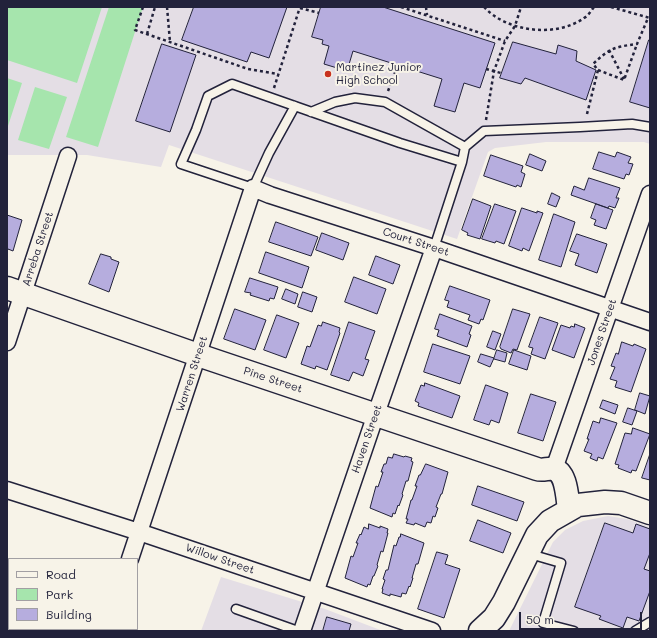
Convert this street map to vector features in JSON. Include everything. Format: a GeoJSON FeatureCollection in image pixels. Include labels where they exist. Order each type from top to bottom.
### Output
{"type":"FeatureCollection","features":[{"type":"Feature","properties":{"kind":"street","name":"Arreba Street"},"geometry":{"type":"LineString","coordinates":[[7,342],[15,291],[68,156]]}},
{"type":"Feature","properties":{"kind":"street","name":"Court Street"},"geometry":{"type":"LineString","coordinates":[[253,188],[650,322]]}},
{"type":"Feature","properties":{"kind":"street","name":"Warren Street"},"geometry":{"type":"LineString","coordinates":[[130,558],[253,188]]}},
{"type":"Feature","properties":{"kind":"street","name":"Jones Street"},"geometry":{"type":"LineString","coordinates":[[547,470],[611,308],[650,194]]}},
{"type":"Feature","properties":{"kind":"street","name":"Haven Street"},"geometry":{"type":"LineString","coordinates":[[302,631],[434,248]]}},
{"type":"Feature","properties":{"kind":"street","name":"Pine Street"},"geometry":{"type":"LineString","coordinates":[[15,291],[198,355],[547,470]]}},
{"type":"Feature","properties":{"kind":"street"},"geometry":{"type":"LineString","coordinates":[[547,470],[561,474],[565,482],[569,509]]}},
{"type":"Feature","properties":{"kind":"street","name":"Willow Street"},"geometry":{"type":"LineString","coordinates":[[7,490],[139,532],[432,631]]}},
{"type":"Feature","properties":{"kind":"street"},"geometry":{"type":"LineString","coordinates":[[480,631],[494,618],[498,612],[537,535],[550,521],[578,504],[605,502],[621,503],[650,513]]}},
{"type":"Feature","properties":{"kind":"lane","name":"Court Street"},"geometry":{"type":"LineString","coordinates":[[253,188],[182,164],[208,96],[232,84],[295,106]]}},
{"type":"Feature","properties":{"kind":"lane"},"geometry":{"type":"LineString","coordinates":[[311,112],[334,102],[356,98],[385,102],[465,147]]}},
{"type":"Feature","properties":{"kind":"lane"},"geometry":{"type":"LineString","coordinates":[[253,188],[269,153],[295,106],[400,143],[462,162]]}},
{"type":"Feature","properties":{"kind":"lane"},"geometry":{"type":"LineString","coordinates":[[434,248],[462,162],[465,147],[484,131],[632,124],[650,127]]}},
{"type":"Feature","properties":{"kind":"lane"},"geometry":{"type":"LineString","coordinates":[[528,553],[561,563],[543,623],[574,631]]}},
{"type":"Feature","properties":{"kind":"lane"},"geometry":{"type":"LineString","coordinates":[[236,609],[298,631]]}},
{"type":"Feature","properties":{"kind":"lane"},"geometry":{"type":"LineString","coordinates":[[634,631],[650,622]]}},
{"type":"Feature","properties":{"kind":"path"},"geometry":{"type":"LineString","coordinates":[[142,7],[135,30],[248,69],[278,74]]}},
{"type":"Feature","properties":{"kind":"path"},"geometry":{"type":"LineString","coordinates":[[147,34],[155,7]]}},
{"type":"Feature","properties":{"kind":"path"},"geometry":{"type":"LineString","coordinates":[[167,7],[170,42]]}},
{"type":"Feature","properties":{"kind":"path"},"geometry":{"type":"LineString","coordinates":[[273,90],[300,7],[319,13]]}},
{"type":"Feature","properties":{"kind":"path"},"geometry":{"type":"LineString","coordinates":[[401,7],[505,41]]}},
{"type":"Feature","properties":{"kind":"path"},"geometry":{"type":"LineString","coordinates":[[426,7],[427,15]]}},
{"type":"Feature","properties":{"kind":"path"},"geometry":{"type":"LineString","coordinates":[[484,7],[489,12],[515,26],[525,29],[547,30],[566,26],[584,18],[594,7]]}},
{"type":"Feature","properties":{"kind":"path"},"geometry":{"type":"LineString","coordinates":[[486,120],[494,71],[505,41],[515,26],[521,7]]}},
{"type":"Feature","properties":{"kind":"path"},"geometry":{"type":"LineString","coordinates":[[611,7],[649,18],[637,44],[624,80]]}},
{"type":"Feature","properties":{"kind":"path"},"geometry":{"type":"LineString","coordinates":[[624,80],[598,70],[593,64],[609,50],[615,47],[637,44]]}},
{"type":"Feature","properties":{"kind":"path"},"geometry":{"type":"LineString","coordinates":[[609,50],[624,80]]}},
{"type":"Feature","properties":{"kind":"path"},"geometry":{"type":"LineString","coordinates":[[388,92],[398,65]]}},
{"type":"Feature","properties":{"kind":"path"},"geometry":{"type":"LineString","coordinates":[[486,69],[501,73]]}},
{"type":"Feature","properties":{"kind":"path"},"geometry":{"type":"LineString","coordinates":[[587,114],[598,70]]}},
{"type":"Feature","properties":{"kind":"shaded area","name":"Martinez Junior High School"},"geometry":{"type":"Polygon","coordinates":[[[7,7],[650,7],[650,144],[644,142],[546,142],[495,148],[488,152],[457,239],[169,145],[161,167],[87,155],[7,155],[7,7]]]}},
{"type":"Feature","properties":{"kind":"shaded area"},"geometry":{"type":"Polygon","coordinates":[[[608,516],[627,519],[650,527],[650,631],[509,631],[553,542],[565,530],[583,521],[608,516]]]}},
{"type":"Feature","properties":{"kind":"shaded area"},"geometry":{"type":"Polygon","coordinates":[[[221,577],[325,609],[383,631],[201,631],[221,577]]]}},
{"type":"Feature","properties":{"kind":"green space"},"geometry":{"type":"Polygon","coordinates":[[[8,7],[102,7],[77,83],[7,60],[8,7]]]}},
{"type":"Feature","properties":{"kind":"green space"},"geometry":{"type":"Polygon","coordinates":[[[109,7],[143,7],[98,147],[66,137],[109,7]]]}},
{"type":"Feature","properties":{"kind":"green space"},"geometry":{"type":"Polygon","coordinates":[[[7,78],[22,83],[7,129],[7,78]]]}},
{"type":"Feature","properties":{"kind":"green space"},"geometry":{"type":"Polygon","coordinates":[[[35,87],[67,97],[49,149],[18,140],[35,87]]]}},
{"type":"Feature","properties":{"kind":"building"},"geometry":{"type":"Polygon","coordinates":[[[194,7],[287,7],[269,58],[251,52],[247,62],[182,40],[194,7]]]}},
{"type":"Feature","properties":{"kind":"building"},"geometry":{"type":"Polygon","coordinates":[[[321,7],[383,7],[495,43],[480,88],[464,83],[455,112],[434,106],[442,79],[353,51],[347,71],[324,64],[329,46],[322,44],[323,40],[312,37],[321,7]]]}},
{"type":"Feature","properties":{"kind":"building"},"geometry":{"type":"Polygon","coordinates":[[[650,40],[650,108],[630,102],[650,40]]]}},
{"type":"Feature","properties":{"kind":"building"},"geometry":{"type":"Polygon","coordinates":[[[513,42],[556,54],[558,45],[577,51],[576,61],[596,70],[586,100],[525,78],[521,84],[500,78],[513,42]]]}},
{"type":"Feature","properties":{"kind":"building"},"geometry":{"type":"Polygon","coordinates":[[[162,44],[196,55],[170,132],[136,121],[162,44]]]}},
{"type":"Feature","properties":{"kind":"building"},"geometry":{"type":"Polygon","coordinates":[[[599,152],[615,157],[617,152],[631,157],[628,163],[633,164],[629,175],[626,174],[624,179],[593,169],[599,152]]]}},
{"type":"Feature","properties":{"kind":"building"},"geometry":{"type":"Polygon","coordinates":[[[530,154],[546,161],[542,171],[526,165],[530,154]]]}},
{"type":"Feature","properties":{"kind":"building"},"geometry":{"type":"Polygon","coordinates":[[[491,155],[523,166],[521,172],[525,174],[521,187],[517,185],[516,187],[484,176],[491,155]]]}},
{"type":"Feature","properties":{"kind":"building"},"geometry":{"type":"Polygon","coordinates":[[[589,178],[620,188],[616,198],[619,198],[615,208],[609,206],[608,208],[571,195],[574,186],[584,190],[589,178]]]}},
{"type":"Feature","properties":{"kind":"building"},"geometry":{"type":"Polygon","coordinates":[[[552,193],[560,197],[556,207],[548,204],[552,193]]]}},
{"type":"Feature","properties":{"kind":"building"},"geometry":{"type":"Polygon","coordinates":[[[473,199],[491,206],[480,239],[467,235],[468,233],[462,230],[473,199]]]}},
{"type":"Feature","properties":{"kind":"building"},"geometry":{"type":"Polygon","coordinates":[[[495,204],[516,211],[504,244],[482,239],[495,204]]]}},
{"type":"Feature","properties":{"kind":"building"},"geometry":{"type":"Polygon","coordinates":[[[596,204],[613,210],[606,229],[594,225],[596,220],[591,218],[596,204]]]}},
{"type":"Feature","properties":{"kind":"building"},"geometry":{"type":"Polygon","coordinates":[[[522,208],[537,213],[537,211],[543,213],[529,251],[523,248],[522,251],[509,246],[522,208]]]}},
{"type":"Feature","properties":{"kind":"building"},"geometry":{"type":"Polygon","coordinates":[[[554,214],[575,222],[561,267],[539,260],[554,214]]]}},
{"type":"Feature","properties":{"kind":"building"},"geometry":{"type":"Polygon","coordinates":[[[7,215],[22,220],[13,251],[8,249],[7,252],[7,215]]]}},
{"type":"Feature","properties":{"kind":"building"},"geometry":{"type":"Polygon","coordinates":[[[276,222],[318,237],[311,256],[269,242],[276,222]]]}},
{"type":"Feature","properties":{"kind":"building"},"geometry":{"type":"Polygon","coordinates":[[[322,233],[349,243],[343,260],[316,250],[322,233]]]}},
{"type":"Feature","properties":{"kind":"building"},"geometry":{"type":"Polygon","coordinates":[[[577,234],[607,244],[597,273],[575,265],[579,254],[570,251],[577,234]]]}},
{"type":"Feature","properties":{"kind":"building"},"geometry":{"type":"Polygon","coordinates":[[[266,252],[309,267],[302,288],[259,273],[266,252]]]}},
{"type":"Feature","properties":{"kind":"building"},"geometry":{"type":"Polygon","coordinates":[[[101,254],[111,257],[111,259],[119,262],[109,292],[89,284],[101,254]]]}},
{"type":"Feature","properties":{"kind":"building"},"geometry":{"type":"Polygon","coordinates":[[[376,256],[400,265],[393,284],[369,275],[376,256]]]}},
{"type":"Feature","properties":{"kind":"building"},"geometry":{"type":"Polygon","coordinates":[[[354,277],[386,289],[377,314],[345,302],[354,277]]]}},
{"type":"Feature","properties":{"kind":"building"},"geometry":{"type":"Polygon","coordinates":[[[250,278],[278,287],[274,299],[270,298],[269,301],[245,292],[250,278]]]}},
{"type":"Feature","properties":{"kind":"building"},"geometry":{"type":"Polygon","coordinates":[[[450,286],[490,300],[483,320],[481,319],[479,324],[468,320],[470,315],[447,307],[449,301],[445,300],[450,286]]]}},
{"type":"Feature","properties":{"kind":"building"},"geometry":{"type":"Polygon","coordinates":[[[286,289],[298,294],[295,304],[282,299],[286,289]]]}},
{"type":"Feature","properties":{"kind":"building"},"geometry":{"type":"Polygon","coordinates":[[[303,292],[317,297],[312,312],[298,307],[303,292]]]}},
{"type":"Feature","properties":{"kind":"building"},"geometry":{"type":"Polygon","coordinates":[[[235,309],[266,320],[255,350],[224,339],[235,309]]]}},
{"type":"Feature","properties":{"kind":"building"},"geometry":{"type":"Polygon","coordinates":[[[513,309],[530,314],[517,350],[513,349],[511,353],[501,349],[500,347],[513,309]]]}},
{"type":"Feature","properties":{"kind":"building"},"geometry":{"type":"Polygon","coordinates":[[[440,314],[472,326],[467,347],[437,336],[439,330],[435,329],[440,314]]]}},
{"type":"Feature","properties":{"kind":"building"},"geometry":{"type":"Polygon","coordinates":[[[277,315],[299,323],[286,358],[264,350],[277,315]]]}},
{"type":"Feature","properties":{"kind":"building"},"geometry":{"type":"Polygon","coordinates":[[[540,317],[558,323],[545,359],[531,354],[533,348],[529,347],[540,317]]]}},
{"type":"Feature","properties":{"kind":"building"},"geometry":{"type":"Polygon","coordinates":[[[323,322],[340,328],[340,333],[327,370],[316,366],[315,369],[301,364],[307,346],[310,347],[318,325],[321,326],[323,322]]]}},
{"type":"Feature","properties":{"kind":"building"},"geometry":{"type":"Polygon","coordinates":[[[349,322],[375,331],[365,359],[369,360],[363,376],[353,372],[349,381],[331,375],[349,322]]]}},
{"type":"Feature","properties":{"kind":"building"},"geometry":{"type":"Polygon","coordinates":[[[575,324],[585,328],[574,358],[552,350],[561,325],[570,328],[571,326],[574,327],[575,324]]]}},
{"type":"Feature","properties":{"kind":"building"},"geometry":{"type":"Polygon","coordinates":[[[493,331],[501,334],[495,350],[487,347],[493,331]]]}},
{"type":"Feature","properties":{"kind":"building"},"geometry":{"type":"Polygon","coordinates":[[[622,342],[633,346],[634,344],[646,349],[631,392],[615,387],[617,381],[610,379],[615,367],[611,366],[616,353],[618,354],[622,342]]]}},
{"type":"Feature","properties":{"kind":"building"},"geometry":{"type":"Polygon","coordinates":[[[433,344],[470,356],[460,384],[424,372],[433,344]]]}},
{"type":"Feature","properties":{"kind":"building"},"geometry":{"type":"Polygon","coordinates":[[[497,350],[507,353],[505,362],[494,359],[497,350]]]}},
{"type":"Feature","properties":{"kind":"building"},"geometry":{"type":"Polygon","coordinates":[[[514,350],[531,356],[527,370],[509,364],[514,350]]]}},
{"type":"Feature","properties":{"kind":"building"},"geometry":{"type":"Polygon","coordinates":[[[481,354],[494,358],[490,367],[478,362],[481,354]]]}},
{"type":"Feature","properties":{"kind":"building"},"geometry":{"type":"Polygon","coordinates":[[[425,383],[460,396],[452,418],[418,406],[419,403],[415,401],[421,385],[424,386],[425,383]]]}},
{"type":"Feature","properties":{"kind":"building"},"geometry":{"type":"Polygon","coordinates":[[[486,385],[508,393],[499,423],[491,420],[489,425],[474,420],[486,385]]]}},
{"type":"Feature","properties":{"kind":"building"},"geometry":{"type":"Polygon","coordinates":[[[640,393],[650,396],[645,414],[635,410],[640,393]]]}},
{"type":"Feature","properties":{"kind":"building"},"geometry":{"type":"Polygon","coordinates":[[[531,394],[556,402],[543,441],[518,433],[531,394]]]}},
{"type":"Feature","properties":{"kind":"building"},"geometry":{"type":"Polygon","coordinates":[[[603,400],[618,405],[615,414],[600,408],[603,400]]]}},
{"type":"Feature","properties":{"kind":"building"},"geometry":{"type":"Polygon","coordinates":[[[628,408],[637,411],[632,425],[623,422],[628,408]]]}},
{"type":"Feature","properties":{"kind":"building"},"geometry":{"type":"Polygon","coordinates":[[[601,418],[617,423],[603,459],[598,457],[597,461],[590,458],[592,454],[584,451],[589,439],[587,439],[593,421],[599,423],[601,418]]]}},
{"type":"Feature","properties":{"kind":"building"},"geometry":{"type":"Polygon","coordinates":[[[633,428],[650,434],[636,471],[632,470],[631,473],[618,468],[619,465],[615,464],[625,433],[631,434],[633,428]]]}},
{"type":"Feature","properties":{"kind":"building"},"geometry":{"type":"Polygon","coordinates":[[[394,454],[412,458],[411,461],[413,462],[399,506],[398,505],[395,514],[393,513],[392,517],[370,508],[376,486],[378,487],[383,472],[381,472],[384,464],[386,464],[388,457],[392,458],[394,454]]]}},
{"type":"Feature","properties":{"kind":"building"},"geometry":{"type":"Polygon","coordinates":[[[650,454],[650,480],[642,478],[650,454]]]}},
{"type":"Feature","properties":{"kind":"building"},"geometry":{"type":"Polygon","coordinates":[[[426,464],[448,472],[442,494],[436,507],[438,508],[435,517],[433,516],[431,523],[427,522],[425,527],[415,523],[414,525],[406,523],[408,519],[406,519],[419,475],[426,464]]]}},
{"type":"Feature","properties":{"kind":"building"},"geometry":{"type":"Polygon","coordinates":[[[478,486],[524,502],[517,521],[472,505],[478,486]]]}},
{"type":"Feature","properties":{"kind":"building"},"geometry":{"type":"Polygon","coordinates":[[[478,520],[511,533],[503,553],[470,541],[478,520]]]}},
{"type":"Feature","properties":{"kind":"building"},"geometry":{"type":"Polygon","coordinates":[[[605,523],[633,533],[636,524],[650,529],[650,553],[644,569],[650,571],[650,591],[639,621],[627,617],[623,628],[599,619],[601,616],[575,607],[605,523]]]}},
{"type":"Feature","properties":{"kind":"building"},"geometry":{"type":"Polygon","coordinates":[[[369,524],[388,529],[388,533],[383,552],[381,551],[378,566],[370,585],[368,584],[367,587],[345,578],[351,556],[353,557],[358,543],[356,543],[360,534],[361,535],[364,527],[368,529],[369,524]]]}},
{"type":"Feature","properties":{"kind":"building"},"geometry":{"type":"Polygon","coordinates":[[[401,534],[424,543],[418,564],[416,564],[410,587],[409,586],[406,594],[402,593],[401,597],[390,594],[390,596],[382,593],[382,589],[385,580],[383,579],[386,570],[388,570],[394,545],[396,546],[401,534]]]}},
{"type":"Feature","properties":{"kind":"building"},"geometry":{"type":"Polygon","coordinates":[[[437,552],[448,555],[445,564],[460,569],[444,618],[418,609],[437,552]]]}},
{"type":"Feature","properties":{"kind":"building"},"geometry":{"type":"Polygon","coordinates":[[[327,617],[351,624],[349,631],[323,631],[327,617]]]}},
{"type":"Feature","properties":{"kind":"place","name":"Martinez Junior High School"},"geometry":{"type":"Point","coordinates":[328,74]}}]}
